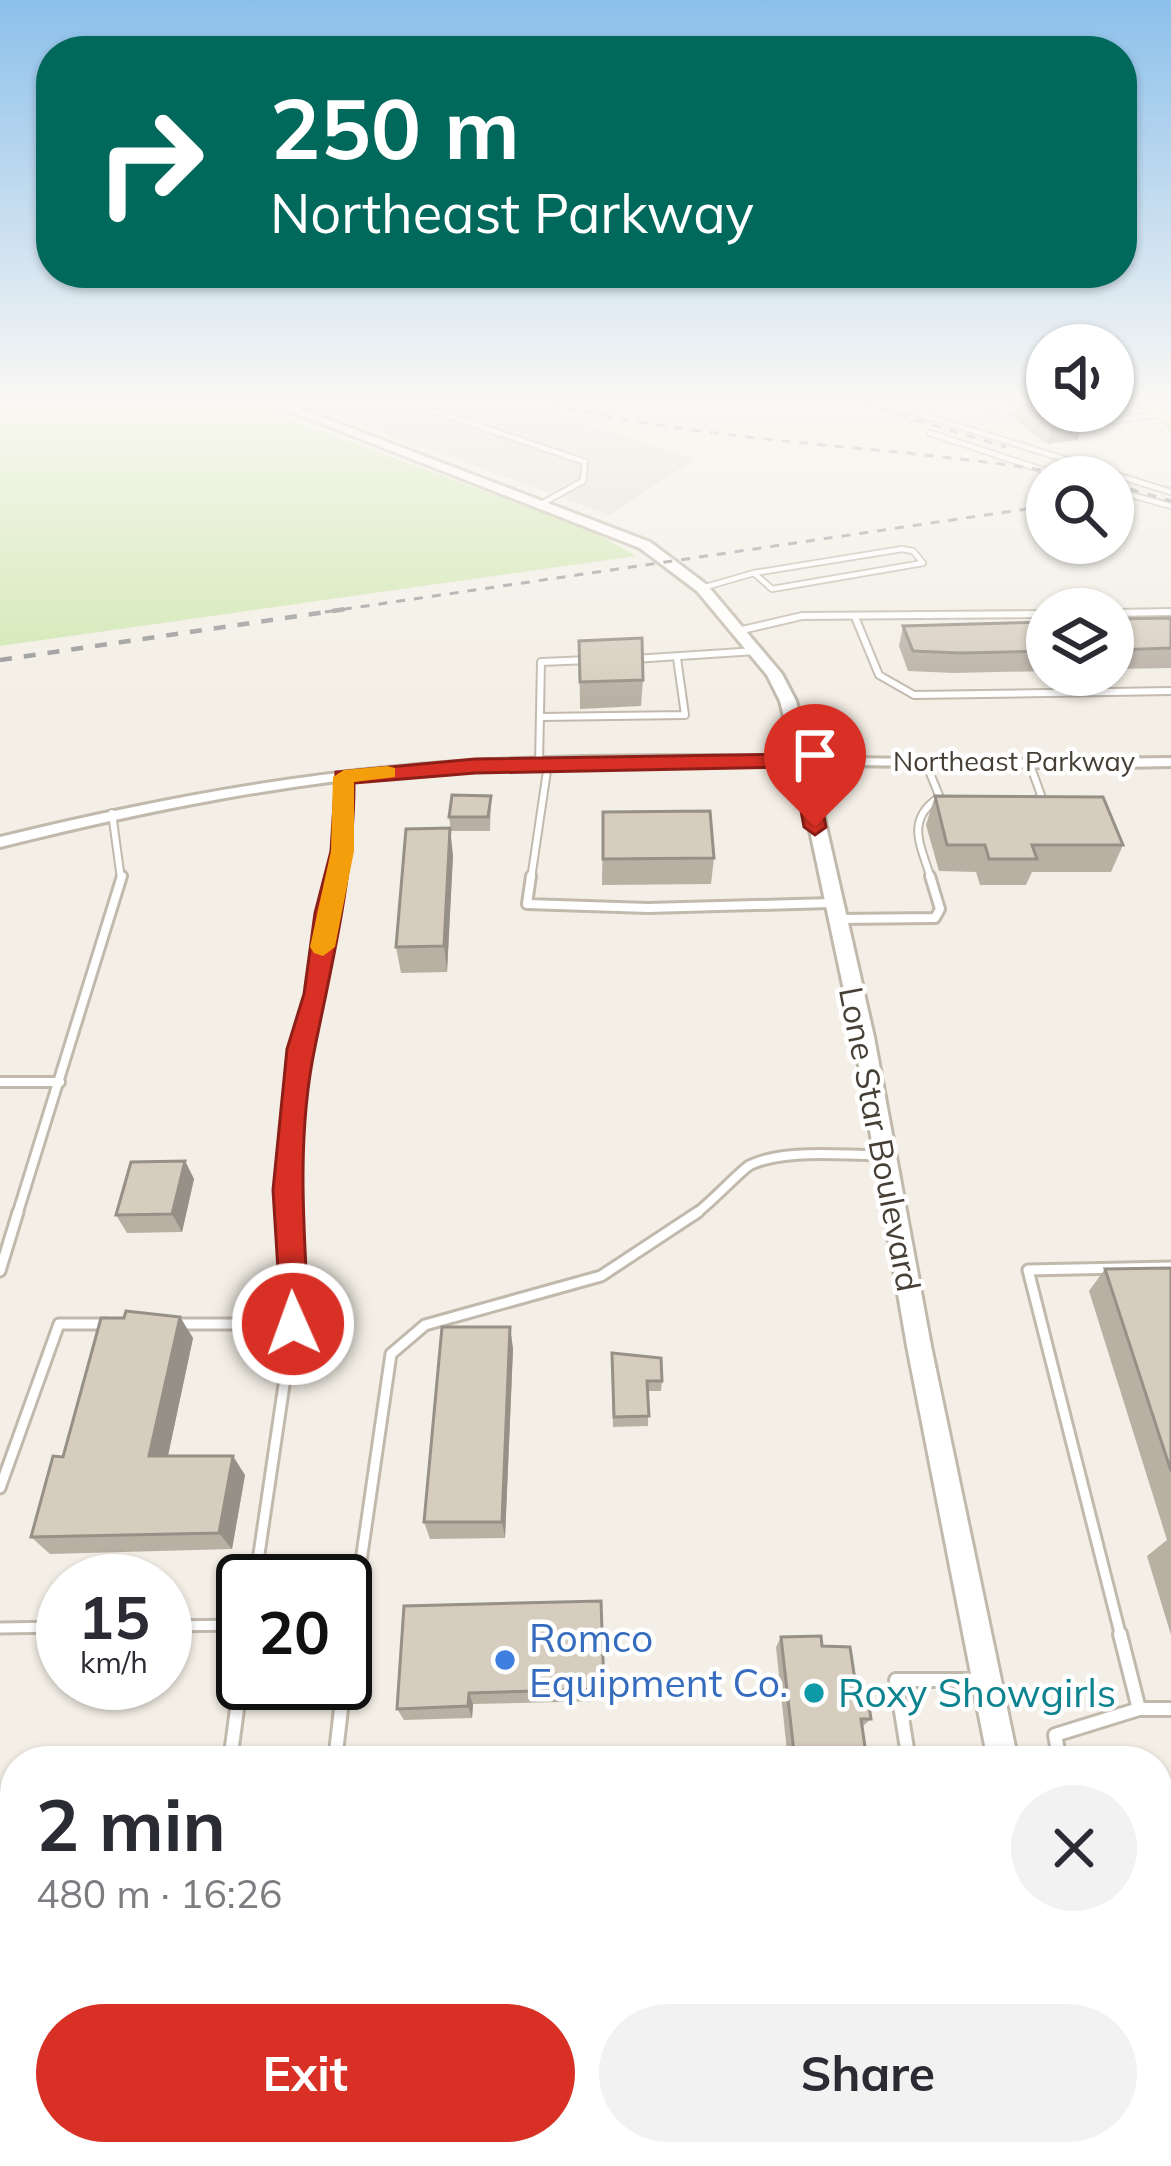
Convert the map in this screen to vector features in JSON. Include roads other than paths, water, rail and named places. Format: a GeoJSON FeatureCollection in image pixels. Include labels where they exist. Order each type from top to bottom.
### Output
{"type":"FeatureCollection","features":[{"type":"Feature","properties":{"kind":"street","name":"Lone Star Boulevard"},"geometry":{"type":"LineString","coordinates":[[538,500],[629,538],[702,588],[758,651],[788,701],[835,911],[1000,1746]]}},
{"type":"Feature","properties":{"kind":"street","name":"Northeast Parkway"},"geometry":{"type":"LineString","coordinates":[[0,842],[213,793],[344,777],[544,764],[1171,762]]}},
{"type":"Feature","properties":{"kind":"lane"},"geometry":{"type":"LineString","coordinates":[[543,502],[547,500]]}},
{"type":"Feature","properties":{"kind":"lane"},"geometry":{"type":"LineString","coordinates":[[702,588],[754,573],[902,549],[913,551],[923,562],[772,589],[754,573]]}},
{"type":"Feature","properties":{"kind":"lane"},"geometry":{"type":"LineString","coordinates":[[1134,613],[1171,612]]}},
{"type":"Feature","properties":{"kind":"lane"},"geometry":{"type":"LineString","coordinates":[[742,630],[802,616],[1026,614]]}},
{"type":"Feature","properties":{"kind":"lane"},"geometry":{"type":"LineString","coordinates":[[855,617],[881,679],[904,695],[935,699],[1171,691]]}},
{"type":"Feature","properties":{"kind":"lane"},"geometry":{"type":"LineString","coordinates":[[632,659],[758,651]]}},
{"type":"Feature","properties":{"kind":"lane"},"geometry":{"type":"LineString","coordinates":[[540,717],[685,715],[677,658]]}},
{"type":"Feature","properties":{"kind":"lane"},"geometry":{"type":"LineString","coordinates":[[609,660],[541,662],[544,764],[527,904],[935,918],[940,909],[915,824],[938,798]]}},
{"type":"Feature","properties":{"kind":"lane"},"geometry":{"type":"LineString","coordinates":[[925,761],[938,798],[949,803]]}},
{"type":"Feature","properties":{"kind":"lane"},"geometry":{"type":"LineString","coordinates":[[1029,762],[1041,795],[1029,804]]}},
{"type":"Feature","properties":{"kind":"lane"},"geometry":{"type":"LineString","coordinates":[[259,1554],[293,1324],[288,1190],[301,1049],[317,994],[327,913],[343,851],[344,777]]}},
{"type":"Feature","properties":{"kind":"lane"},"geometry":{"type":"LineString","coordinates":[[0,1271],[123,873],[112,814]]}},
{"type":"Feature","properties":{"kind":"lane"},"geometry":{"type":"LineString","coordinates":[[0,1082],[60,1082]]}},
{"type":"Feature","properties":{"kind":"lane"},"geometry":{"type":"LineString","coordinates":[[362,1554],[391,1354],[425,1325],[601,1276],[723,1195],[748,1166],[777,1159],[884,1154]]}},
{"type":"Feature","properties":{"kind":"lane"},"geometry":{"type":"LineString","coordinates":[[1139,1709],[1028,1270],[1171,1267]]}},
{"type":"Feature","properties":{"kind":"lane"},"geometry":{"type":"LineString","coordinates":[[0,1488],[59,1324],[129,1324]]}},
{"type":"Feature","properties":{"kind":"lane"},"geometry":{"type":"LineString","coordinates":[[152,1324],[293,1324]]}},
{"type":"Feature","properties":{"kind":"lane"},"geometry":{"type":"LineString","coordinates":[[0,1628],[36,1628]]}},
{"type":"Feature","properties":{"kind":"lane"},"geometry":{"type":"LineString","coordinates":[[907,1746],[896,1680],[986,1680]]}},
{"type":"Feature","properties":{"kind":"lane"},"geometry":{"type":"LineString","coordinates":[[1057,1746],[1055,1736],[1139,1709],[1171,1708]]}},
{"type":"Feature","properties":{"kind":"lane"},"geometry":{"type":"LineString","coordinates":[[232,1746],[237,1710]]}},
{"type":"Feature","properties":{"kind":"lane"},"geometry":{"type":"LineString","coordinates":[[337,1746],[341,1710]]}},
{"type":"Feature","properties":{"kind":"railway"},"geometry":{"type":"LineString","coordinates":[[325,612],[1026,509]]}},
{"type":"Feature","properties":{"kind":"railway"},"geometry":{"type":"LineString","coordinates":[[0,660],[346,609]]}},
{"type":"Feature","properties":{"kind":"place","name":"Romco Equipment Co."},"geometry":{"type":"Point","coordinates":[505,1660]}},
{"type":"Feature","properties":{"kind":"place","name":"Roxy Showgirls"},"geometry":{"type":"Point","coordinates":[814,1693]}}]}
